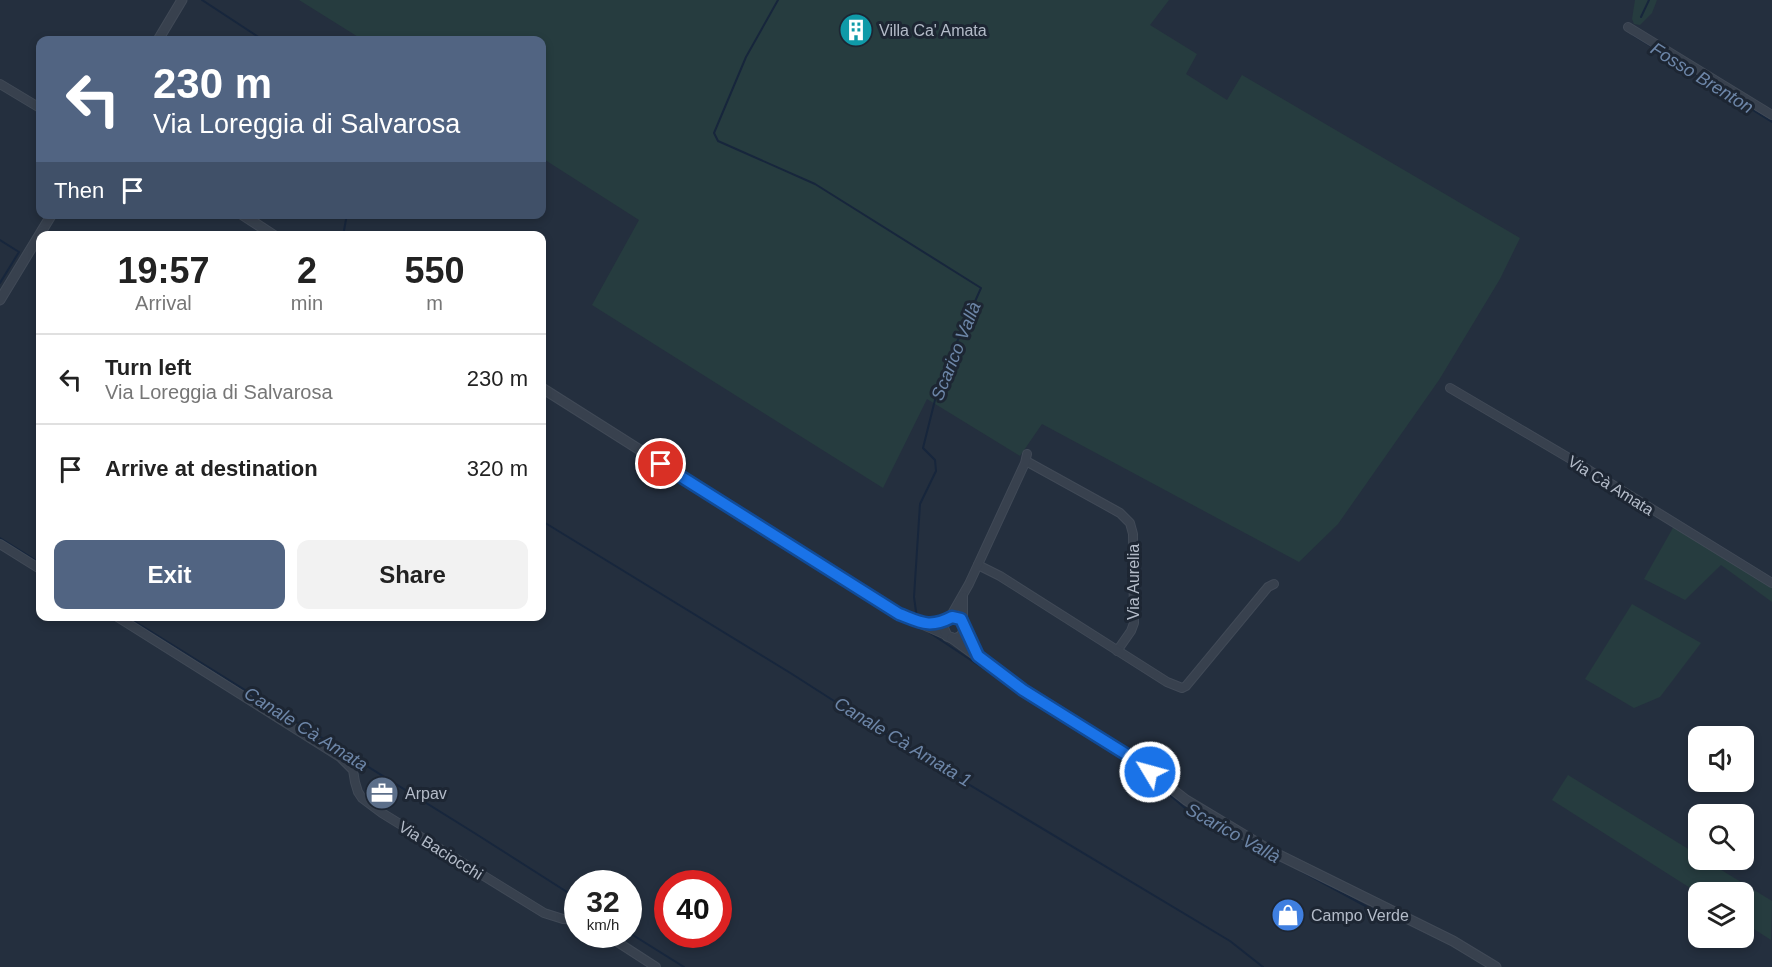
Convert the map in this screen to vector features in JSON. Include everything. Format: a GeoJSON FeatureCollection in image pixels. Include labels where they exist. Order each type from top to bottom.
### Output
{"type":"FeatureCollection","features":[{"type":"Feature","properties":{"kind":"street"},"geometry":{"type":"LineString","coordinates":[[160,36],[182,0]]}},
{"type":"Feature","properties":{"kind":"street"},"geometry":{"type":"LineString","coordinates":[[1628,27],[1772,115]]}},
{"type":"Feature","properties":{"kind":"street"},"geometry":{"type":"LineString","coordinates":[[0,84],[36,106]]}},
{"type":"Feature","properties":{"kind":"street"},"geometry":{"type":"LineString","coordinates":[[249,219],[267,231]]}},
{"type":"Feature","properties":{"kind":"street"},"geometry":{"type":"LineString","coordinates":[[0,300],[36,240]]}},
{"type":"Feature","properties":{"kind":"street","name":"Via Cà Amata"},"geometry":{"type":"LineString","coordinates":[[1450,388],[1772,583]]}},
{"type":"Feature","properties":{"kind":"street"},"geometry":{"type":"LineString","coordinates":[[546,391],[899,614],[948,636],[1023,690],[1132,758],[1186,800],[1271,851],[1453,941],[1496,967]]}},
{"type":"Feature","properties":{"kind":"street","name":"Via Aurelia"},"geometry":{"type":"LineString","coordinates":[[978,565],[1026,458],[1120,513],[1130,522],[1133,540],[1134,623],[1117,651]]}},
{"type":"Feature","properties":{"kind":"street"},"geometry":{"type":"LineString","coordinates":[[0,544],[36,566]]}},
{"type":"Feature","properties":{"kind":"street"},"geometry":{"type":"LineString","coordinates":[[963,596],[964,626],[958,638],[948,636],[943,627],[963,596],[978,565],[1000,576],[1167,682],[1183,688],[1268,587],[1274,584]]}},
{"type":"Feature","properties":{"kind":"street"},"geometry":{"type":"LineString","coordinates":[[921,623],[955,617],[964,626],[978,656]]}},
{"type":"Feature","properties":{"kind":"street","name":"Via Baciocchi"},"geometry":{"type":"LineString","coordinates":[[124,621],[340,757],[353,770],[358,792],[362,798],[382,813],[544,914],[564,919]]}},
{"type":"Feature","properties":{"kind":"street"},"geometry":{"type":"LineString","coordinates":[[627,948],[656,967]]}},
{"type":"Feature","properties":{"kind":"green space"},"geometry":{"type":"Polygon","coordinates":[[[299,0],[1169,0],[1150,25],[1197,54],[1186,74],[1227,100],[1242,75],[1520,238],[1500,279],[1439,380],[1338,524],[1299,562],[1042,424],[1020,456],[927,399],[883,488],[592,305],[639,220],[546,161],[546,36],[357,36],[299,0]]]}},
{"type":"Feature","properties":{"kind":"green space"},"geometry":{"type":"Polygon","coordinates":[[[1635,0],[1657,0],[1652,13],[1640,25],[1634,24],[1632,19],[1635,0]]]}},
{"type":"Feature","properties":{"kind":"green space"},"geometry":{"type":"Polygon","coordinates":[[[1674,526],[1772,583],[1772,602],[1721,565],[1685,600],[1644,579],[1674,526]]]}},
{"type":"Feature","properties":{"kind":"green space"},"geometry":{"type":"Polygon","coordinates":[[[1632,604],[1701,643],[1660,697],[1634,708],[1585,679],[1632,604]]]}},
{"type":"Feature","properties":{"kind":"green space"},"geometry":{"type":"Polygon","coordinates":[[[1568,775],[1688,849],[1688,870],[1721,870],[1741,882],[1688,882],[1688,887],[1552,800],[1568,775]]]}},
{"type":"Feature","properties":{"kind":"green space"},"geometry":{"type":"Polygon","coordinates":[[[1754,890],[1772,901],[1771,940],[1754,929],[1754,890]]]}},
{"type":"Feature","properties":{"kind":"waterway","name":"Canale Cà Amata 1"},"geometry":{"type":"LineString","coordinates":[[202,0],[257,36]]}},
{"type":"Feature","properties":{"kind":"waterway","name":"Scarico Vallà"},"geometry":{"type":"LineString","coordinates":[[778,0],[746,57],[714,133],[718,141],[815,184],[981,288],[940,380],[923,448],[935,460],[936,471],[920,504],[914,597],[917,619]]}},
{"type":"Feature","properties":{"kind":"waterway","name":"Fosso Brenton"},"geometry":{"type":"LineString","coordinates":[[1641,17],[1649,0]]}},
{"type":"Feature","properties":{"kind":"waterway","name":"Fosso Brenton"},"geometry":{"type":"LineString","coordinates":[[1633,35],[1772,122]]}},
{"type":"Feature","properties":{"kind":"waterway","name":"Canale Cà Amata 1"},"geometry":{"type":"LineString","coordinates":[[344,231],[346,219]]}},
{"type":"Feature","properties":{"kind":"waterway"},"geometry":{"type":"LineString","coordinates":[[0,240],[19,252],[0,283]]}},
{"type":"Feature","properties":{"kind":"waterway","name":"Canale Cà Amata 1"},"geometry":{"type":"LineString","coordinates":[[546,523],[792,674],[898,742],[1230,941],[1263,967]]}},
{"type":"Feature","properties":{"kind":"waterway","name":"Canale Cà Amata"},"geometry":{"type":"LineString","coordinates":[[0,538],[36,560]]}},
{"type":"Feature","properties":{"kind":"waterway","name":"Canale Cà Amata"},"geometry":{"type":"LineString","coordinates":[[134,621],[564,890]]}},
{"type":"Feature","properties":{"kind":"waterway","name":"Scarico Vallà"},"geometry":{"type":"LineString","coordinates":[[921,627],[1013,688]]}},
{"type":"Feature","properties":{"kind":"waterway","name":"Scarico Vallà"},"geometry":{"type":"LineString","coordinates":[[1069,724],[1137,768]]}},
{"type":"Feature","properties":{"kind":"waterway","name":"Scarico Vallà"},"geometry":{"type":"LineString","coordinates":[[1151,779],[1185,808],[1243,840]]}},
{"type":"Feature","properties":{"kind":"waterway","name":"Scarico Vallà"},"geometry":{"type":"LineString","coordinates":[[1301,871],[1371,909],[1406,923]]}},
{"type":"Feature","properties":{"kind":"waterway","name":"Canale Cà Amata"},"geometry":{"type":"LineString","coordinates":[[642,941],[684,967]]}},
{"type":"Feature","properties":{"kind":"place","name":"Villa Ca' Amata"},"geometry":{"type":"Point","coordinates":[856,30]}},
{"type":"Feature","properties":{"kind":"place","name":"Arpav"},"geometry":{"type":"Point","coordinates":[382,793]}},
{"type":"Feature","properties":{"kind":"place","name":"Campo Verde"},"geometry":{"type":"Point","coordinates":[1288,915]}},
{"type":"Feature","properties":{"kind":"route"},"geometry":{"type":"LineString","coordinates":[[661,464],[899,614],[926,625],[946,621],[952,617],[961,619],[978,656],[1023,690],[1132,758],[1150,772]]}}]}
